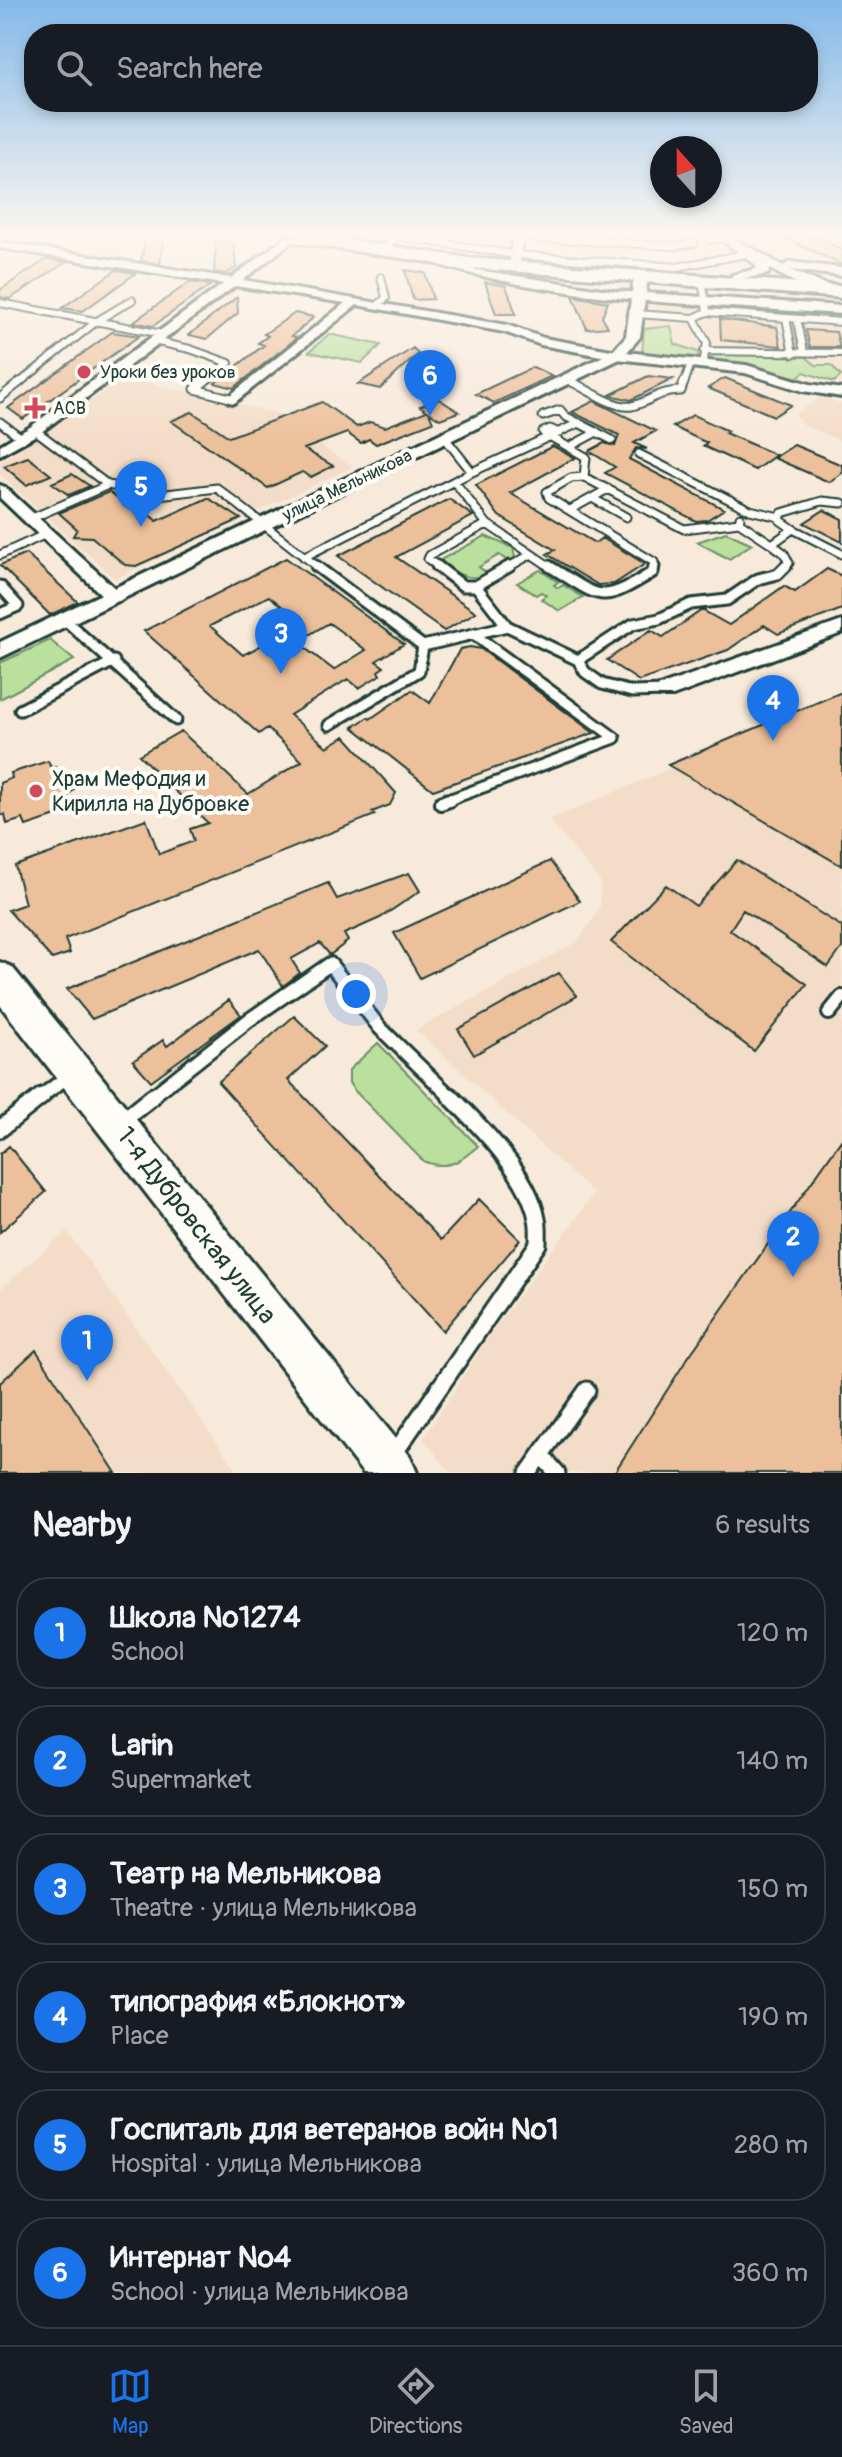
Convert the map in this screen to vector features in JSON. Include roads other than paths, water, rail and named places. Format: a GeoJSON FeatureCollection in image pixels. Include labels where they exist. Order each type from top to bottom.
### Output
{"type":"FeatureCollection","features":[{"type":"Feature","properties":{"kind":"main road","name":"1-я Дубровская улица"},"geometry":{"type":"LineString","coordinates":[[0,978],[390,1469]]}},
{"type":"Feature","properties":{"kind":"street"},"geometry":{"type":"LineString","coordinates":[[0,451],[23,439],[201,306]]}},
{"type":"Feature","properties":{"kind":"street"},"geometry":{"type":"LineString","coordinates":[[234,399],[349,306]]}},
{"type":"Feature","properties":{"kind":"street"},"geometry":{"type":"LineString","coordinates":[[382,306],[507,329],[541,341],[617,355],[699,359],[746,369],[808,388],[842,393]]}},
{"type":"Feature","properties":{"kind":"street"},"geometry":{"type":"LineString","coordinates":[[617,355],[633,337],[637,306]]}},
{"type":"Feature","properties":{"kind":"street"},"geometry":{"type":"LineString","coordinates":[[707,306],[713,306]]}},
{"type":"Feature","properties":{"kind":"street","name":"улица Мельникова"},"geometry":{"type":"LineString","coordinates":[[0,651],[617,355]]}},
{"type":"Feature","properties":{"kind":"street"},"geometry":{"type":"LineString","coordinates":[[0,490],[114,597]]}},
{"type":"Feature","properties":{"kind":"street"},"geometry":{"type":"LineString","coordinates":[[666,691],[842,627]]}},
{"type":"Feature","properties":{"kind":"lane"},"geometry":{"type":"LineString","coordinates":[[15,306],[97,321],[229,363],[195,389],[234,399]]}},
{"type":"Feature","properties":{"kind":"lane"},"geometry":{"type":"LineString","coordinates":[[0,398],[97,321],[122,306]]}},
{"type":"Feature","properties":{"kind":"lane"},"geometry":{"type":"LineString","coordinates":[[566,379],[628,406],[660,392],[682,390],[707,343],[694,318],[664,306]]}},
{"type":"Feature","properties":{"kind":"lane"},"geometry":{"type":"LineString","coordinates":[[694,318],[707,306],[797,319],[828,306]]}},
{"type":"Feature","properties":{"kind":"lane"},"geometry":{"type":"LineString","coordinates":[[786,318],[793,354]]}},
{"type":"Feature","properties":{"kind":"lane"},"geometry":{"type":"LineString","coordinates":[[797,319],[804,351]]}},
{"type":"Feature","properties":{"kind":"lane"},"geometry":{"type":"LineString","coordinates":[[699,359],[804,351],[842,353]]}},
{"type":"Feature","properties":{"kind":"lane"},"geometry":{"type":"LineString","coordinates":[[543,416],[559,409],[612,440]]}},
{"type":"Feature","properties":{"kind":"lane"},"geometry":{"type":"LineString","coordinates":[[0,422],[23,439]]}},
{"type":"Feature","properties":{"kind":"lane"},"geometry":{"type":"LineString","coordinates":[[304,557],[472,472],[579,423]]}},
{"type":"Feature","properties":{"kind":"lane"},"geometry":{"type":"LineString","coordinates":[[35,430],[108,485],[158,495],[217,488],[262,526],[423,646],[476,636],[507,626]]}},
{"type":"Feature","properties":{"kind":"lane"},"geometry":{"type":"LineString","coordinates":[[569,447],[597,432]]}},
{"type":"Feature","properties":{"kind":"lane"},"geometry":{"type":"LineString","coordinates":[[551,434],[587,459],[584,477]]}},
{"type":"Feature","properties":{"kind":"lane"},"geometry":{"type":"LineString","coordinates":[[445,438],[472,472]]}},
{"type":"Feature","properties":{"kind":"lane"},"geometry":{"type":"LineString","coordinates":[[639,454],[750,510],[779,517],[783,524],[842,554]]}},
{"type":"Feature","properties":{"kind":"lane"},"geometry":{"type":"LineString","coordinates":[[454,481],[487,524],[587,591],[602,596],[618,594],[653,572],[655,565],[650,557],[546,493],[571,478],[584,477],[686,529],[739,522],[786,556],[789,563],[778,574],[758,579],[727,600],[684,606],[659,619],[633,624],[578,660]]}},
{"type":"Feature","properties":{"kind":"lane"},"geometry":{"type":"LineString","coordinates":[[30,519],[108,485]]}},
{"type":"Feature","properties":{"kind":"lane"},"geometry":{"type":"LineString","coordinates":[[570,510],[608,489]]}},
{"type":"Feature","properties":{"kind":"lane"},"geometry":{"type":"LineString","coordinates":[[592,498],[626,517]]}},
{"type":"Feature","properties":{"kind":"lane"},"geometry":{"type":"LineString","coordinates":[[779,517],[822,501],[842,503]]}},
{"type":"Feature","properties":{"kind":"lane"},"geometry":{"type":"LineString","coordinates":[[739,522],[740,516],[750,510]]}},
{"type":"Feature","properties":{"kind":"lane"},"geometry":{"type":"LineString","coordinates":[[487,524],[430,555],[428,559],[463,586],[476,586],[530,555]]}},
{"type":"Feature","properties":{"kind":"lane"},"geometry":{"type":"LineString","coordinates":[[772,544],[786,538],[793,529]]}},
{"type":"Feature","properties":{"kind":"lane"},"geometry":{"type":"LineString","coordinates":[[0,555],[46,534]]}},
{"type":"Feature","properties":{"kind":"lane"},"geometry":{"type":"LineString","coordinates":[[0,586],[18,606],[0,614]]}},
{"type":"Feature","properties":{"kind":"lane"},"geometry":{"type":"LineString","coordinates":[[476,586],[507,626],[578,660],[585,672],[609,686],[642,693],[666,691]]}},
{"type":"Feature","properties":{"kind":"lane"},"geometry":{"type":"LineString","coordinates":[[65,620],[176,720]]}},
{"type":"Feature","properties":{"kind":"lane"},"geometry":{"type":"LineString","coordinates":[[441,803],[615,738],[476,636]]}},
{"type":"Feature","properties":{"kind":"lane"},"geometry":{"type":"LineString","coordinates":[[329,725],[419,671],[423,646]]}},
{"type":"Feature","properties":{"kind":"lane"},"geometry":{"type":"LineString","coordinates":[[20,710],[114,661]]}},
{"type":"Feature","properties":{"kind":"lane"},"geometry":{"type":"LineString","coordinates":[[117,1125],[249,1020],[330,964],[386,1034],[500,1150],[519,1174],[534,1206],[541,1231],[538,1244],[390,1469]]}},
{"type":"Feature","properties":{"kind":"lane"},"geometry":{"type":"LineString","coordinates":[[829,1013],[842,997]]}},
{"type":"Feature","properties":{"kind":"lane"},"geometry":{"type":"LineString","coordinates":[[0,1129],[74,1071]]}},
{"type":"Feature","properties":{"kind":"lane"},"geometry":{"type":"LineString","coordinates":[[528,1473],[587,1390]]}},
{"type":"Feature","properties":{"kind":"lane"},"geometry":{"type":"LineString","coordinates":[[541,1455],[557,1473]]}},
{"type":"Feature","properties":{"kind":"place","name":"Уроки без уроков"},"geometry":{"type":"Point","coordinates":[84,372]}},
{"type":"Feature","properties":{"kind":"place","name":"АСВ"},"geometry":{"type":"Point","coordinates":[35,408]}},
{"type":"Feature","properties":{"kind":"place","name":"Интернат №4"},"geometry":{"type":"Point","coordinates":[430,416]}},
{"type":"Feature","properties":{"kind":"place","name":"Госпиталь для ветеранов войн №1"},"geometry":{"type":"Point","coordinates":[141,527]}},
{"type":"Feature","properties":{"kind":"place","name":"Театр на Мельникова"},"geometry":{"type":"Point","coordinates":[281,674]}},
{"type":"Feature","properties":{"kind":"place","name":"типография «Блокнот»"},"geometry":{"type":"Point","coordinates":[773,741]}},
{"type":"Feature","properties":{"kind":"place","name":"Храм Мефодия и Кирилла на Дубровке"},"geometry":{"type":"Point","coordinates":[36,791]}},
{"type":"Feature","properties":{"kind":"place","name":"Larin"},"geometry":{"type":"Point","coordinates":[793,1277]}},
{"type":"Feature","properties":{"kind":"place","name":"Школа №1274"},"geometry":{"type":"Point","coordinates":[87,1381]}}]}
